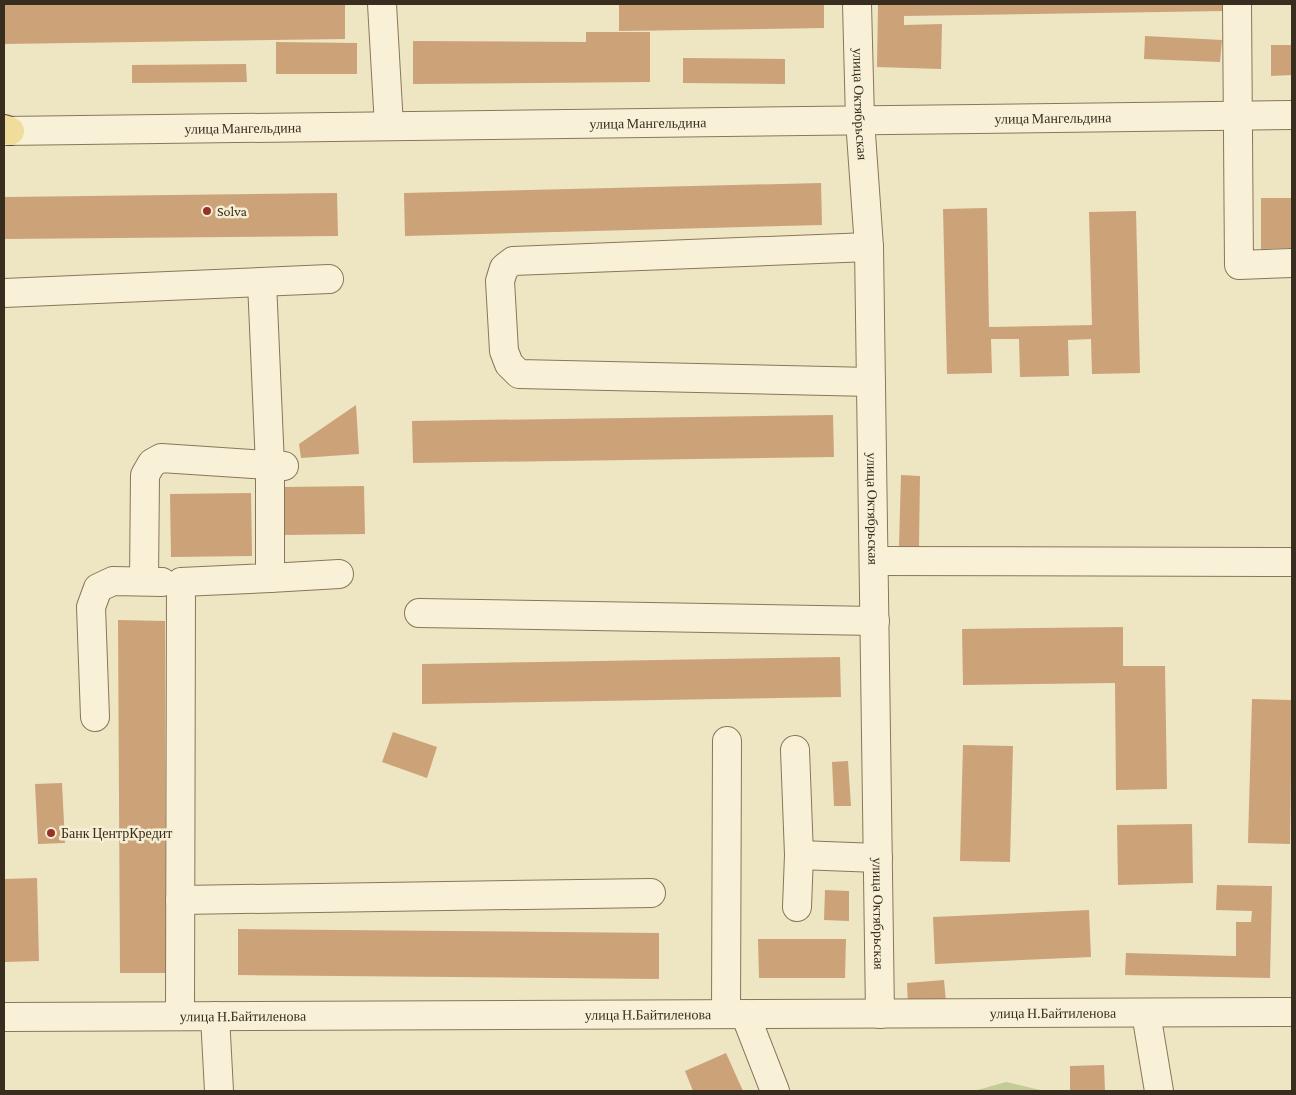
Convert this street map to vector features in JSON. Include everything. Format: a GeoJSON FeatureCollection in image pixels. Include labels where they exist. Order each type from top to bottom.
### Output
{"type":"FeatureCollection","features":[{"type":"Feature","properties":{"kind":"street"},"geometry":{"type":"LineString","coordinates":[[382,4],[389,126]]}},
{"type":"Feature","properties":{"kind":"street","name":"улица Октябрьская"},"geometry":{"type":"LineString","coordinates":[[857,4],[860,120],[869,247],[880,1014]]}},
{"type":"Feature","properties":{"kind":"street"},"geometry":{"type":"LineString","coordinates":[[1237,4],[1239,265],[1292,263]]}},
{"type":"Feature","properties":{"kind":"street","name":"улица Мангельдина"},"geometry":{"type":"LineString","coordinates":[[5,131],[1292,115]]}},
{"type":"Feature","properties":{"kind":"street"},"geometry":{"type":"LineString","coordinates":[[869,247],[513,261],[504,268],[500,281],[504,351],[509,364],[519,374],[871,382]]}},
{"type":"Feature","properties":{"kind":"street"},"geometry":{"type":"LineString","coordinates":[[4,293],[329,279]]}},
{"type":"Feature","properties":{"kind":"street"},"geometry":{"type":"LineString","coordinates":[[262,282],[277,466],[270,578]]}},
{"type":"Feature","properties":{"kind":"street"},"geometry":{"type":"LineString","coordinates":[[144,581],[145,475],[152,463],[161,458],[277,466]]}},
{"type":"Feature","properties":{"kind":"street"},"geometry":{"type":"LineString","coordinates":[[874,561],[1292,562]]}},
{"type":"Feature","properties":{"kind":"street"},"geometry":{"type":"LineString","coordinates":[[94,717],[91,607],[98,588],[113,581],[181,582],[339,574]]}},
{"type":"Feature","properties":{"kind":"street"},"geometry":{"type":"LineString","coordinates":[[180,1016],[181,582]]}},
{"type":"Feature","properties":{"kind":"street"},"geometry":{"type":"LineString","coordinates":[[420,613],[875,621]]}},
{"type":"Feature","properties":{"kind":"street"},"geometry":{"type":"LineString","coordinates":[[727,741],[735,1014],[775,1091]]}},
{"type":"Feature","properties":{"kind":"street"},"geometry":{"type":"LineString","coordinates":[[795,750],[799,855],[797,907]]}},
{"type":"Feature","properties":{"kind":"street"},"geometry":{"type":"LineString","coordinates":[[799,855],[878,858]]}},
{"type":"Feature","properties":{"kind":"street"},"geometry":{"type":"LineString","coordinates":[[180,900],[651,893]]}},
{"type":"Feature","properties":{"kind":"street","name":"улица Н.Байтиленова"},"geometry":{"type":"LineString","coordinates":[[4,1017],[1292,1012]]}},
{"type":"Feature","properties":{"kind":"street"},"geometry":{"type":"LineString","coordinates":[[1146,1013],[1160,1091]]}},
{"type":"Feature","properties":{"kind":"street"},"geometry":{"type":"LineString","coordinates":[[215,1016],[219,1091]]}},
{"type":"Feature","properties":{"kind":"green space"},"geometry":{"type":"Polygon","coordinates":[[[1006,1082],[1044,1091],[974,1091],[1006,1082]]]}},
{"type":"Feature","properties":{"kind":"building"},"geometry":{"type":"Polygon","coordinates":[[[4,4],[345,4],[345,39],[4,44],[4,4]]]}},
{"type":"Feature","properties":{"kind":"building"},"geometry":{"type":"Polygon","coordinates":[[[619,4],[824,4],[824,28],[619,31],[619,4]]]}},
{"type":"Feature","properties":{"kind":"building"},"geometry":{"type":"Polygon","coordinates":[[[878,4],[1225,4],[1225,11],[904,16],[904,25],[942,24],[941,69],[877,67],[878,4]]]}},
{"type":"Feature","properties":{"kind":"building"},"geometry":{"type":"Polygon","coordinates":[[[586,32],[650,32],[650,82],[413,84],[413,41],[586,42],[586,32]]]}},
{"type":"Feature","properties":{"kind":"building"},"geometry":{"type":"Polygon","coordinates":[[[1145,36],[1222,40],[1220,62],[1144,59],[1145,36]]]}},
{"type":"Feature","properties":{"kind":"building"},"geometry":{"type":"Polygon","coordinates":[[[276,42],[357,43],[357,74],[276,74],[276,42]]]}},
{"type":"Feature","properties":{"kind":"building"},"geometry":{"type":"Polygon","coordinates":[[[1271,45],[1292,45],[1292,75],[1271,76],[1271,45]]]}},
{"type":"Feature","properties":{"kind":"building"},"geometry":{"type":"Polygon","coordinates":[[[683,58],[785,59],[785,84],[683,83],[683,58]]]}},
{"type":"Feature","properties":{"kind":"building"},"geometry":{"type":"Polygon","coordinates":[[[246,64],[247,82],[132,83],[132,65],[246,64]]]}},
{"type":"Feature","properties":{"kind":"building"},"geometry":{"type":"Polygon","coordinates":[[[821,183],[822,225],[405,236],[404,193],[821,183]]]}},
{"type":"Feature","properties":{"kind":"building"},"geometry":{"type":"Polygon","coordinates":[[[337,193],[338,236],[4,239],[4,197],[337,193]]]}},
{"type":"Feature","properties":{"kind":"building"},"geometry":{"type":"Polygon","coordinates":[[[1261,198],[1292,198],[1292,248],[1261,249],[1261,198]]]}},
{"type":"Feature","properties":{"kind":"building"},"geometry":{"type":"Polygon","coordinates":[[[987,208],[989,327],[1092,325],[1089,212],[1136,211],[1140,373],[1092,374],[1091,339],[1068,340],[1069,376],[1020,377],[1019,339],[991,339],[992,373],[947,374],[943,209],[987,208]]]}},
{"type":"Feature","properties":{"kind":"building"},"geometry":{"type":"Polygon","coordinates":[[[356,405],[359,454],[301,458],[299,444],[356,405]]]}},
{"type":"Feature","properties":{"kind":"building"},"geometry":{"type":"Polygon","coordinates":[[[833,415],[834,457],[413,463],[412,421],[833,415]]]}},
{"type":"Feature","properties":{"kind":"building"},"geometry":{"type":"Polygon","coordinates":[[[901,475],[920,476],[919,546],[899,546],[901,475]]]}},
{"type":"Feature","properties":{"kind":"building"},"geometry":{"type":"Polygon","coordinates":[[[364,486],[365,534],[285,535],[283,487],[364,486]]]}},
{"type":"Feature","properties":{"kind":"building"},"geometry":{"type":"Polygon","coordinates":[[[251,493],[252,556],[171,557],[170,494],[251,493]]]}},
{"type":"Feature","properties":{"kind":"building"},"geometry":{"type":"Polygon","coordinates":[[[118,620],[165,621],[166,973],[120,973],[118,620]]]}},
{"type":"Feature","properties":{"kind":"building"},"geometry":{"type":"Polygon","coordinates":[[[1123,627],[1123,666],[1165,666],[1167,789],[1116,790],[1115,683],[963,685],[962,629],[1123,627]]]}},
{"type":"Feature","properties":{"kind":"building"},"geometry":{"type":"Polygon","coordinates":[[[840,657],[841,697],[422,704],[422,664],[840,657]]]}},
{"type":"Feature","properties":{"kind":"building"},"geometry":{"type":"Polygon","coordinates":[[[1252,699],[1292,700],[1290,844],[1248,843],[1252,699]]]}},
{"type":"Feature","properties":{"kind":"building"},"geometry":{"type":"Polygon","coordinates":[[[393,732],[437,747],[427,778],[382,762],[393,732]]]}},
{"type":"Feature","properties":{"kind":"building"},"geometry":{"type":"Polygon","coordinates":[[[963,745],[1013,746],[1010,862],[960,861],[963,745]]]}},
{"type":"Feature","properties":{"kind":"building"},"geometry":{"type":"Polygon","coordinates":[[[848,761],[851,806],[834,806],[832,762],[848,761]]]}},
{"type":"Feature","properties":{"kind":"building"},"geometry":{"type":"Polygon","coordinates":[[[62,783],[65,843],[38,844],[35,784],[62,783]]]}},
{"type":"Feature","properties":{"kind":"building"},"geometry":{"type":"Polygon","coordinates":[[[1192,824],[1193,883],[1118,885],[1117,825],[1192,824]]]}},
{"type":"Feature","properties":{"kind":"building"},"geometry":{"type":"Polygon","coordinates":[[[37,878],[39,961],[4,962],[4,879],[37,878]]]}},
{"type":"Feature","properties":{"kind":"building"},"geometry":{"type":"Polygon","coordinates":[[[1217,885],[1272,886],[1270,978],[1125,975],[1126,953],[1236,956],[1236,922],[1251,922],[1252,911],[1216,910],[1217,885]]]}},
{"type":"Feature","properties":{"kind":"building"},"geometry":{"type":"Polygon","coordinates":[[[825,890],[849,891],[849,921],[824,920],[825,890]]]}},
{"type":"Feature","properties":{"kind":"building"},"geometry":{"type":"Polygon","coordinates":[[[1089,910],[1091,957],[935,964],[933,917],[1089,910]]]}},
{"type":"Feature","properties":{"kind":"building"},"geometry":{"type":"Polygon","coordinates":[[[238,929],[659,933],[659,979],[238,975],[238,929]]]}},
{"type":"Feature","properties":{"kind":"building"},"geometry":{"type":"Polygon","coordinates":[[[758,939],[846,939],[845,978],[759,978],[758,939]]]}},
{"type":"Feature","properties":{"kind":"building"},"geometry":{"type":"Polygon","coordinates":[[[944,980],[946,1002],[908,1005],[907,983],[944,980]]]}},
{"type":"Feature","properties":{"kind":"building"},"geometry":{"type":"Polygon","coordinates":[[[726,1053],[743,1091],[693,1091],[685,1071],[726,1053]]]}},
{"type":"Feature","properties":{"kind":"building"},"geometry":{"type":"Polygon","coordinates":[[[1104,1065],[1105,1091],[1070,1091],[1070,1066],[1104,1065]]]}},
{"type":"Feature","properties":{"kind":"place","name":"Solva"},"geometry":{"type":"Point","coordinates":[207,211]}},
{"type":"Feature","properties":{"kind":"place","name":"Банк ЦентрКредит"},"geometry":{"type":"Point","coordinates":[51,833]}}]}
